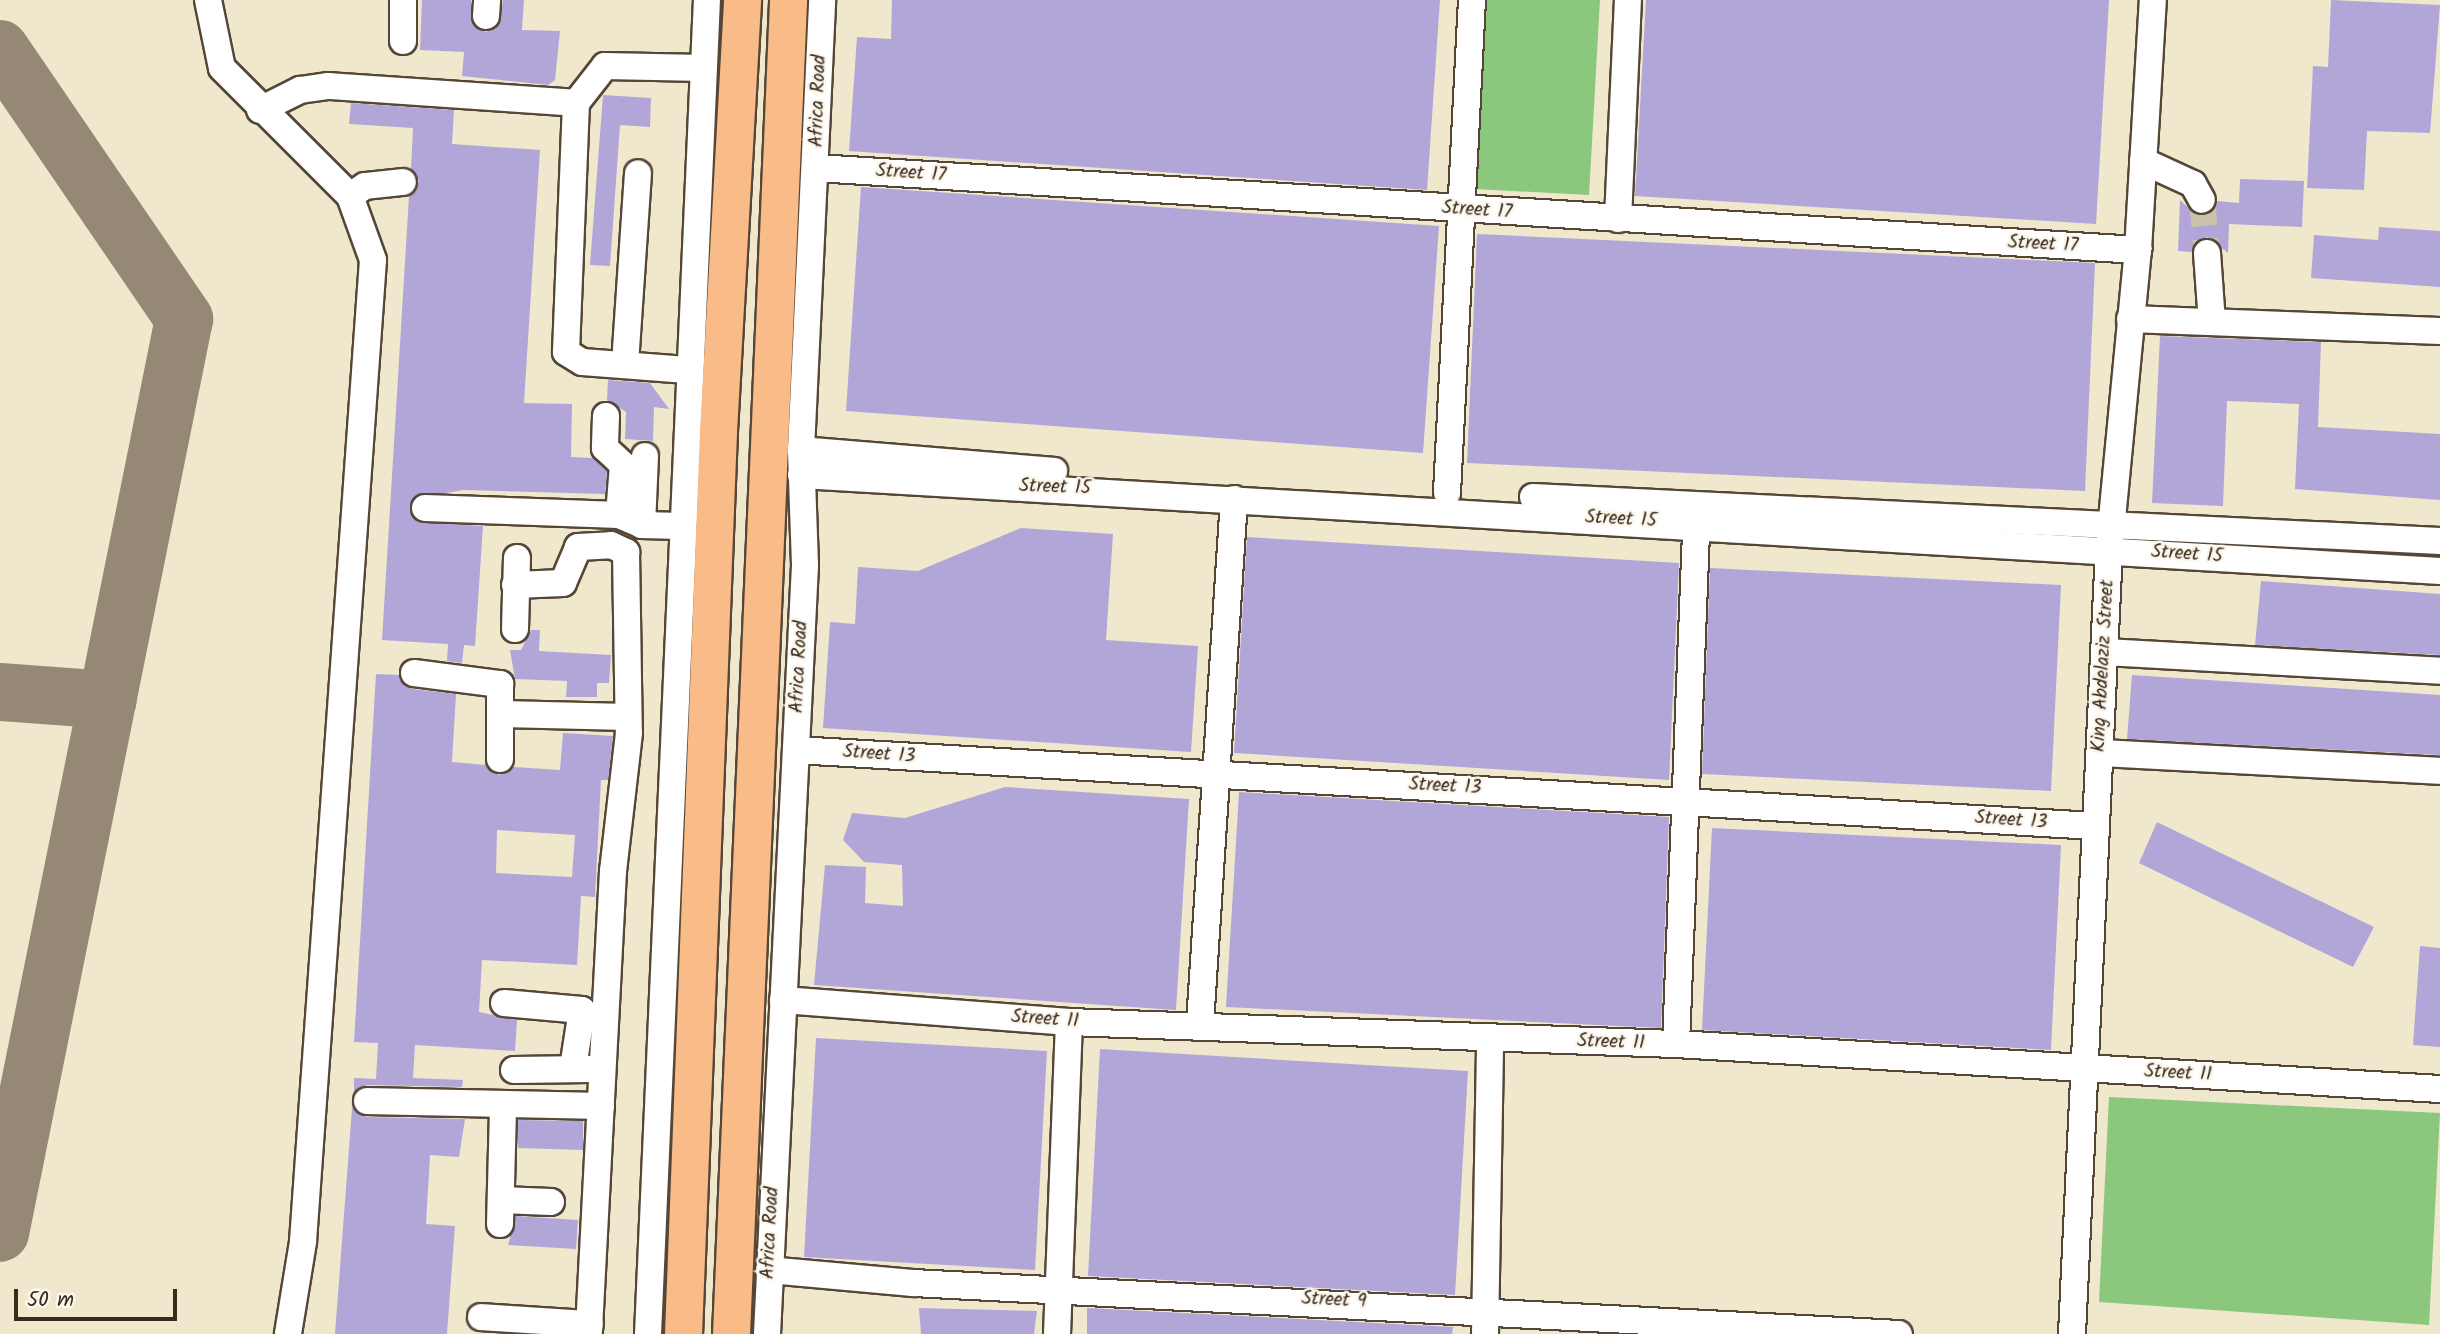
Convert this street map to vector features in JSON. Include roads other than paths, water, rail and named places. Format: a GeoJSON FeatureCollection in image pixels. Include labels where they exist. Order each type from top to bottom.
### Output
{"type":"FeatureCollection","features":[{"type":"Feature","properties":{"kind":"highway"},"geometry":{"type":"LineString","coordinates":[[684,1334],[717,517],[718,431],[742,0]]}},
{"type":"Feature","properties":{"kind":"highway","name":"Africa Road"},"geometry":{"type":"LineString","coordinates":[[730,1334],[766,429],[788,0]]}},
{"type":"Feature","properties":{"kind":"highway"},"geometry":{"type":"LineString","coordinates":[[718,431],[748,440],[766,429]]}},
{"type":"Feature","properties":{"kind":"highway"},"geometry":{"type":"LineString","coordinates":[[717,517],[741,500],[764,519]]}},
{"type":"Feature","properties":{"kind":"street"},"geometry":{"type":"LineString","coordinates":[[208,0],[222,68],[260,110],[350,197],[386,260],[366,589],[303,1242],[288,1334]]}},
{"type":"Feature","properties":{"kind":"street"},"geometry":{"type":"LineString","coordinates":[[403,0],[403,41]]}},
{"type":"Feature","properties":{"kind":"street"},"geometry":{"type":"LineString","coordinates":[[648,1334],[687,370],[707,0]]}},
{"type":"Feature","properties":{"kind":"street","name":"Africa Road"},"geometry":{"type":"LineString","coordinates":[[767,1334],[805,565],[801,462],[822,0]]}},
{"type":"Feature","properties":{"kind":"street"},"geometry":{"type":"LineString","coordinates":[[1447,493],[1472,0]]}},
{"type":"Feature","properties":{"kind":"street"},"geometry":{"type":"LineString","coordinates":[[1618,219],[1628,0]]}},
{"type":"Feature","properties":{"kind":"street","name":"King Abdelaziz Street"},"geometry":{"type":"LineString","coordinates":[[2072,1334],[2088,1069],[2095,827],[2110,537],[2138,250],[2153,0]]}},
{"type":"Feature","properties":{"kind":"street"},"geometry":{"type":"LineString","coordinates":[[687,370],[576,361],[566,352],[576,103],[605,66],[703,68]]}},
{"type":"Feature","properties":{"kind":"street"},"geometry":{"type":"LineString","coordinates":[[260,110],[300,90],[329,86],[576,103]]}},
{"type":"Feature","properties":{"kind":"street"},"geometry":{"type":"LineString","coordinates":[[2143,161],[2193,184],[2202,200]]}},
{"type":"Feature","properties":{"kind":"street","name":"Street 17"},"geometry":{"type":"LineString","coordinates":[[816,167],[1462,210],[2138,250]]}},
{"type":"Feature","properties":{"kind":"street"},"geometry":{"type":"LineString","coordinates":[[625,364],[638,173]]}},
{"type":"Feature","properties":{"kind":"street"},"geometry":{"type":"LineString","coordinates":[[350,197],[365,186],[404,182]]}},
{"type":"Feature","properties":{"kind":"street"},"geometry":{"type":"LineString","coordinates":[[2207,253],[2212,322]]}},
{"type":"Feature","properties":{"kind":"street"},"geometry":{"type":"LineString","coordinates":[[2130,319],[2440,331]]}},
{"type":"Feature","properties":{"kind":"street"},"geometry":{"type":"LineString","coordinates":[[606,416],[605,447],[623,465],[630,520]]}},
{"type":"Feature","properties":{"kind":"street"},"geometry":{"type":"LineString","coordinates":[[630,520],[645,456]]}},
{"type":"Feature","properties":{"kind":"street","name":"Street 15"},"geometry":{"type":"LineString","coordinates":[[801,462],[1447,493],[1698,514]]}},
{"type":"Feature","properties":{"kind":"street","name":"Street 15"},"geometry":{"type":"LineString","coordinates":[[801,462],[1234,499],[1698,514],[2110,537],[2440,541]]}},
{"type":"Feature","properties":{"kind":"street"},"geometry":{"type":"LineString","coordinates":[[1200,1024],[1220,776],[1234,499]]}},
{"type":"Feature","properties":{"kind":"street"},"geometry":{"type":"LineString","coordinates":[[425,508],[630,520],[682,526]]}},
{"type":"Feature","properties":{"kind":"street"},"geometry":{"type":"LineString","coordinates":[[1676,1044],[1698,514]]}},
{"type":"Feature","properties":{"kind":"street","name":"Street 15"},"geometry":{"type":"LineString","coordinates":[[2110,537],[2440,571]]}},
{"type":"Feature","properties":{"kind":"street"},"geometry":{"type":"LineString","coordinates":[[481,1317],[589,1329],[601,1070],[628,717],[624,548],[578,547],[563,583],[516,585]]}},
{"type":"Feature","properties":{"kind":"street"},"geometry":{"type":"LineString","coordinates":[[515,629],[517,558]]}},
{"type":"Feature","properties":{"kind":"street"},"geometry":{"type":"LineString","coordinates":[[2105,652],[2440,671]]}},
{"type":"Feature","properties":{"kind":"street"},"geometry":{"type":"LineString","coordinates":[[414,673],[494,680],[503,689],[500,759]]}},
{"type":"Feature","properties":{"kind":"street"},"geometry":{"type":"LineString","coordinates":[[502,714],[628,717]]}},
{"type":"Feature","properties":{"kind":"street","name":"Street 13"},"geometry":{"type":"LineString","coordinates":[[796,750],[1220,776],[1686,799],[2095,827]]}},
{"type":"Feature","properties":{"kind":"street"},"geometry":{"type":"LineString","coordinates":[[2100,753],[2440,771]]}},
{"type":"Feature","properties":{"kind":"street","name":"Street 11"},"geometry":{"type":"LineString","coordinates":[[783,1000],[1069,1022],[1200,1024],[1490,1039],[1676,1044],[2440,1089]]}},
{"type":"Feature","properties":{"kind":"street"},"geometry":{"type":"LineString","coordinates":[[504,1003],[582,1010],[573,1068]]}},
{"type":"Feature","properties":{"kind":"street"},"geometry":{"type":"LineString","coordinates":[[1057,1334],[1069,1022]]}},
{"type":"Feature","properties":{"kind":"street"},"geometry":{"type":"LineString","coordinates":[[1486,1321],[1490,1039]]}},
{"type":"Feature","properties":{"kind":"street"},"geometry":{"type":"LineString","coordinates":[[514,1070],[601,1070]]}},
{"type":"Feature","properties":{"kind":"street"},"geometry":{"type":"LineString","coordinates":[[367,1101],[601,1106]]}},
{"type":"Feature","properties":{"kind":"street"},"geometry":{"type":"LineString","coordinates":[[503,1106],[500,1212],[551,1202]]}},
{"type":"Feature","properties":{"kind":"street","name":"Street 9"},"geometry":{"type":"LineString","coordinates":[[769,1270],[1060,1288],[1486,1321],[1899,1334]]}},
{"type":"Feature","properties":{"kind":"tunnel"},"geometry":{"type":"LineString","coordinates":[[2202,200],[2207,253]]}}]}
